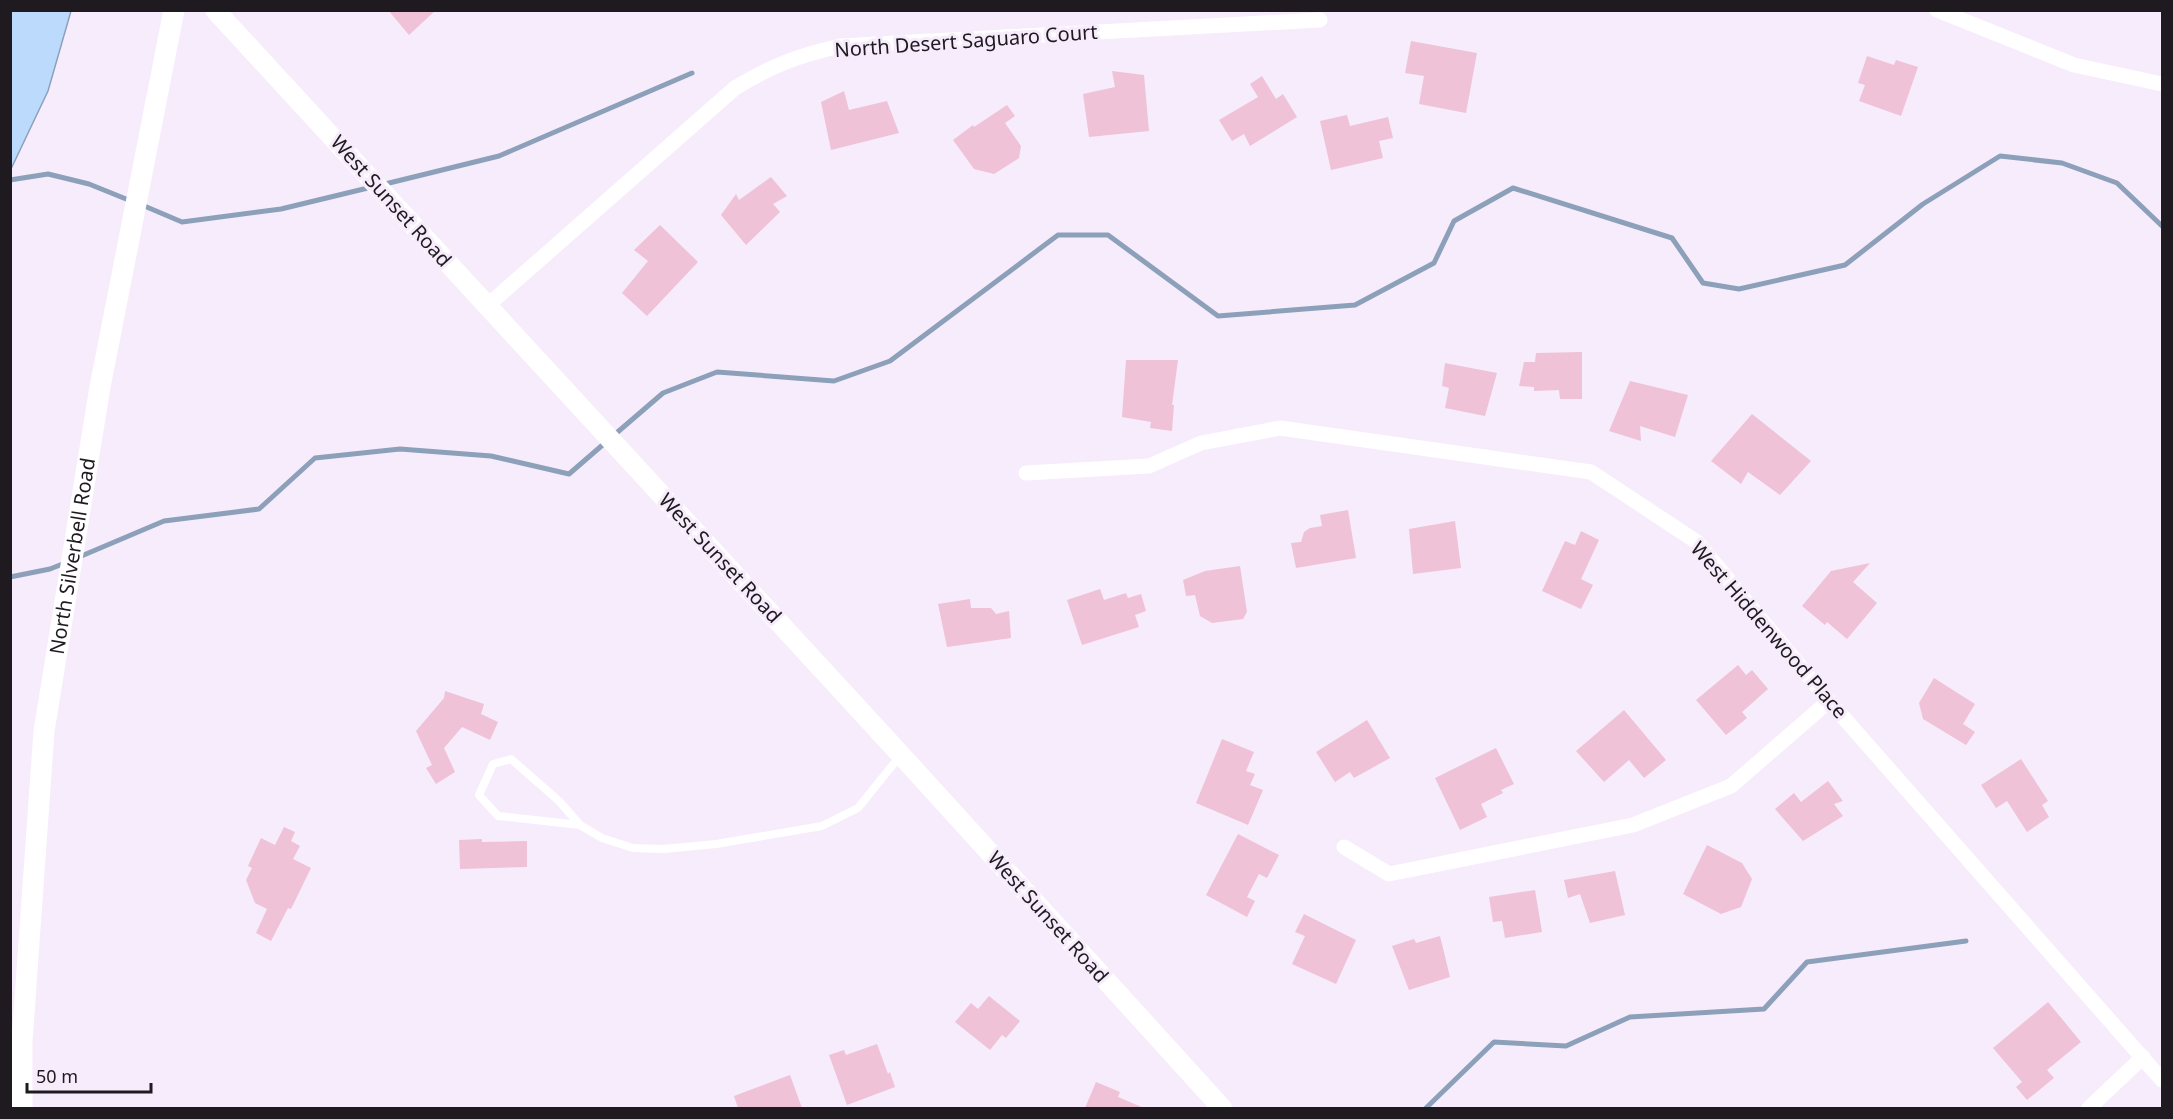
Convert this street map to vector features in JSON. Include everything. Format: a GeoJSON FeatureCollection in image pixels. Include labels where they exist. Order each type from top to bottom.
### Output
{"type":"FeatureCollection","features":[{"type":"Feature","properties":{"kind":"main road","name":"North Silverbell Road"},"geometry":{"type":"LineString","coordinates":[[22,1108],[22,1041],[44,731],[100,387],[174,10]]}},
{"type":"Feature","properties":{"kind":"street","name":"West Sunset Road"},"geometry":{"type":"LineString","coordinates":[[215,10],[901,755],[1222,1108]]}},
{"type":"Feature","properties":{"kind":"street"},"geometry":{"type":"LineString","coordinates":[[1937,10],[2074,65],[2163,84]]}},
{"type":"Feature","properties":{"kind":"street","name":"North Desert Saguaro Court"},"geometry":{"type":"LineString","coordinates":[[487,306],[735,88],[761,72],[801,55],[840,46],[1320,20]]}},
{"type":"Feature","properties":{"kind":"street","name":"West Hiddenwood Place"},"geometry":{"type":"LineString","coordinates":[[1026,473],[1149,466],[1201,443],[1280,428],[1591,472],[1697,542],[1829,701],[2163,1080]]}},
{"type":"Feature","properties":{"kind":"street"},"geometry":{"type":"LineString","coordinates":[[1344,847],[1389,874],[1633,825],[1731,786],[1829,701]]}},
{"type":"Feature","properties":{"kind":"street"},"geometry":{"type":"LineString","coordinates":[[2089,1108],[2143,1057]]}},
{"type":"Feature","properties":{"kind":"lane"},"geometry":{"type":"LineString","coordinates":[[580,825],[498,816],[479,795],[493,764],[511,759],[559,801],[580,825],[602,838],[633,848],[663,849],[716,844],[822,826],[858,808],[901,755]]}},
{"type":"Feature","properties":{"kind":"water"},"geometry":{"type":"Polygon","coordinates":[[[11,10],[71,11],[48,91],[11,169],[11,10]]]}},
{"type":"Feature","properties":{"kind":"building"},"geometry":{"type":"Polygon","coordinates":[[[388,10],[436,10],[409,35],[388,10]]]}},
{"type":"Feature","properties":{"kind":"building"},"geometry":{"type":"Polygon","coordinates":[[[1411,41],[1477,53],[1466,113],[1419,104],[1424,76],[1405,73],[1411,41]]]}},
{"type":"Feature","properties":{"kind":"building"},"geometry":{"type":"Polygon","coordinates":[[[1867,56],[1894,65],[1896,60],[1918,67],[1901,116],[1859,101],[1865,85],[1858,83],[1867,56]]]}},
{"type":"Feature","properties":{"kind":"building"},"geometry":{"type":"Polygon","coordinates":[[[1112,71],[1144,75],[1149,131],[1089,137],[1083,94],[1115,87],[1112,71]]]}},
{"type":"Feature","properties":{"kind":"building"},"geometry":{"type":"Polygon","coordinates":[[[1262,76],[1276,99],[1283,94],[1297,117],[1250,146],[1244,134],[1232,141],[1219,120],[1258,97],[1250,84],[1262,76]]]}},
{"type":"Feature","properties":{"kind":"building"},"geometry":{"type":"Polygon","coordinates":[[[844,91],[849,110],[887,101],[899,133],[831,150],[821,102],[844,91]]]}},
{"type":"Feature","properties":{"kind":"building"},"geometry":{"type":"Polygon","coordinates":[[[1007,105],[1015,116],[1005,123],[1021,146],[1019,158],[994,174],[974,169],[953,140],[1007,105]]]}},
{"type":"Feature","properties":{"kind":"building"},"geometry":{"type":"Polygon","coordinates":[[[1347,115],[1350,126],[1388,117],[1393,138],[1379,141],[1383,158],[1331,170],[1320,121],[1347,115]]]}},
{"type":"Feature","properties":{"kind":"building"},"geometry":{"type":"Polygon","coordinates":[[[771,177],[787,196],[773,204],[780,212],[746,245],[721,215],[736,194],[739,200],[771,177]]]}},
{"type":"Feature","properties":{"kind":"building"},"geometry":{"type":"Polygon","coordinates":[[[660,225],[698,262],[647,316],[622,293],[648,261],[634,250],[660,225]]]}},
{"type":"Feature","properties":{"kind":"building"},"geometry":{"type":"Polygon","coordinates":[[[1582,352],[1582,399],[1560,399],[1559,390],[1534,391],[1534,387],[1519,386],[1524,362],[1535,362],[1536,353],[1582,352]]]}},
{"type":"Feature","properties":{"kind":"building"},"geometry":{"type":"Polygon","coordinates":[[[1126,360],[1178,360],[1172,405],[1174,405],[1172,431],[1150,428],[1151,422],[1122,417],[1126,360]]]}},
{"type":"Feature","properties":{"kind":"building"},"geometry":{"type":"Polygon","coordinates":[[[1445,363],[1497,373],[1485,416],[1445,408],[1449,388],[1442,386],[1445,363]]]}},
{"type":"Feature","properties":{"kind":"building"},"geometry":{"type":"Polygon","coordinates":[[[1630,381],[1688,395],[1675,437],[1640,426],[1641,441],[1609,431],[1630,381]]]}},
{"type":"Feature","properties":{"kind":"building"},"geometry":{"type":"Polygon","coordinates":[[[1752,414],[1811,461],[1780,495],[1748,472],[1741,484],[1711,461],[1752,414]]]}},
{"type":"Feature","properties":{"kind":"building"},"geometry":{"type":"Polygon","coordinates":[[[1348,510],[1356,558],[1296,568],[1291,543],[1301,542],[1304,532],[1310,528],[1322,526],[1320,515],[1348,510]]]}},
{"type":"Feature","properties":{"kind":"building"},"geometry":{"type":"Polygon","coordinates":[[[1455,521],[1461,568],[1413,574],[1409,529],[1455,521]]]}},
{"type":"Feature","properties":{"kind":"building"},"geometry":{"type":"Polygon","coordinates":[[[1581,531],[1599,540],[1581,579],[1593,585],[1581,609],[1542,591],[1565,541],[1575,545],[1581,531]]]}},
{"type":"Feature","properties":{"kind":"building"},"geometry":{"type":"Polygon","coordinates":[[[1870,563],[1853,582],[1877,603],[1847,639],[1827,622],[1825,625],[1802,606],[1831,571],[1870,563]]]}},
{"type":"Feature","properties":{"kind":"building"},"geometry":{"type":"Polygon","coordinates":[[[1240,566],[1247,612],[1243,619],[1212,623],[1200,616],[1195,595],[1186,596],[1183,580],[1205,571],[1240,566]]]}},
{"type":"Feature","properties":{"kind":"building"},"geometry":{"type":"Polygon","coordinates":[[[1100,589],[1104,600],[1126,593],[1128,598],[1141,594],[1146,611],[1135,615],[1139,627],[1082,645],[1067,600],[1100,589]]]}},
{"type":"Feature","properties":{"kind":"building"},"geometry":{"type":"Polygon","coordinates":[[[970,599],[971,608],[991,608],[996,614],[1009,611],[1011,638],[947,647],[938,604],[970,599]]]}},
{"type":"Feature","properties":{"kind":"building"},"geometry":{"type":"Polygon","coordinates":[[[1738,665],[1746,675],[1752,670],[1768,689],[1742,712],[1747,718],[1726,735],[1696,700],[1738,665]]]}},
{"type":"Feature","properties":{"kind":"building"},"geometry":{"type":"Polygon","coordinates":[[[1934,678],[1975,704],[1963,724],[1975,732],[1966,745],[1923,719],[1919,703],[1934,678]]]}},
{"type":"Feature","properties":{"kind":"building"},"geometry":{"type":"Polygon","coordinates":[[[445,691],[484,704],[481,714],[498,722],[490,740],[462,727],[444,748],[455,772],[436,784],[426,768],[432,765],[416,731],[444,698],[445,691]]]}},
{"type":"Feature","properties":{"kind":"building"},"geometry":{"type":"Polygon","coordinates":[[[1624,710],[1666,760],[1644,778],[1629,760],[1604,782],[1576,751],[1624,710]]]}},
{"type":"Feature","properties":{"kind":"building"},"geometry":{"type":"Polygon","coordinates":[[[1367,720],[1390,758],[1354,778],[1350,772],[1335,782],[1316,752],[1367,720]]]}},
{"type":"Feature","properties":{"kind":"building"},"geometry":{"type":"Polygon","coordinates":[[[1222,739],[1254,752],[1246,771],[1255,774],[1250,785],[1263,790],[1248,825],[1196,803],[1222,739]]]}},
{"type":"Feature","properties":{"kind":"building"},"geometry":{"type":"Polygon","coordinates":[[[1496,748],[1514,784],[1501,790],[1503,793],[1481,804],[1487,817],[1460,830],[1435,778],[1496,748]]]}},
{"type":"Feature","properties":{"kind":"building"},"geometry":{"type":"Polygon","coordinates":[[[2021,759],[2048,801],[2042,805],[2049,817],[2027,832],[2007,801],[1996,808],[1981,785],[2021,759]]]}},
{"type":"Feature","properties":{"kind":"building"},"geometry":{"type":"Polygon","coordinates":[[[1828,781],[1843,801],[1834,804],[1843,816],[1803,841],[1775,809],[1794,793],[1801,802],[1828,781]]]}},
{"type":"Feature","properties":{"kind":"building"},"geometry":{"type":"Polygon","coordinates":[[[284,827],[295,832],[291,841],[300,846],[293,859],[311,868],[291,909],[288,908],[271,941],[256,933],[267,909],[255,903],[246,880],[252,868],[248,866],[261,838],[275,845],[284,827]]]}},
{"type":"Feature","properties":{"kind":"building"},"geometry":{"type":"Polygon","coordinates":[[[1238,834],[1279,855],[1267,878],[1259,874],[1247,897],[1255,901],[1247,917],[1206,895],[1238,834]]]}},
{"type":"Feature","properties":{"kind":"building"},"geometry":{"type":"Polygon","coordinates":[[[482,839],[482,842],[527,841],[527,867],[460,869],[459,840],[482,839]]]}},
{"type":"Feature","properties":{"kind":"building"},"geometry":{"type":"Polygon","coordinates":[[[1707,845],[1742,863],[1752,879],[1741,907],[1721,914],[1683,894],[1707,845]]]}},
{"type":"Feature","properties":{"kind":"building"},"geometry":{"type":"Polygon","coordinates":[[[1615,871],[1625,915],[1590,923],[1580,894],[1568,898],[1564,880],[1615,871]]]}},
{"type":"Feature","properties":{"kind":"building"},"geometry":{"type":"Polygon","coordinates":[[[1535,890],[1542,932],[1505,938],[1502,921],[1493,922],[1489,897],[1535,890]]]}},
{"type":"Feature","properties":{"kind":"building"},"geometry":{"type":"Polygon","coordinates":[[[1304,914],[1356,940],[1336,984],[1292,964],[1305,936],[1295,932],[1304,914]]]}},
{"type":"Feature","properties":{"kind":"building"},"geometry":{"type":"Polygon","coordinates":[[[1440,936],[1450,977],[1409,990],[1392,946],[1414,939],[1416,943],[1440,936]]]}},
{"type":"Feature","properties":{"kind":"building"},"geometry":{"type":"Polygon","coordinates":[[[989,996],[1020,1021],[1006,1038],[1002,1035],[990,1050],[955,1022],[971,1003],[978,1009],[989,996]]]}},
{"type":"Feature","properties":{"kind":"building"},"geometry":{"type":"Polygon","coordinates":[[[2048,1002],[2081,1042],[2047,1070],[2054,1078],[2027,1100],[2016,1087],[2022,1082],[1993,1048],[2048,1002]]]}},
{"type":"Feature","properties":{"kind":"building"},"geometry":{"type":"Polygon","coordinates":[[[877,1044],[895,1087],[847,1105],[829,1055],[844,1050],[846,1055],[877,1044]]]}},
{"type":"Feature","properties":{"kind":"building"},"geometry":{"type":"Polygon","coordinates":[[[790,1075],[802,1108],[738,1108],[734,1096],[790,1075]]]}},
{"type":"Feature","properties":{"kind":"building"},"geometry":{"type":"Polygon","coordinates":[[[1096,1082],[1120,1092],[1118,1097],[1144,1108],[1085,1108],[1096,1082]]]}},
{"type":"Feature","properties":{"kind":"waterway"},"geometry":{"type":"LineString","coordinates":[[381,185],[499,156],[692,73]]}},
{"type":"Feature","properties":{"kind":"waterway"},"geometry":{"type":"LineString","coordinates":[[613,436],[663,393],[717,372],[834,381],[890,361],[1058,235],[1108,235],[1218,316],[1355,305],[1434,263],[1454,221],[1513,188],[1672,238],[1703,283],[1739,289],[1845,265],[1923,204],[2000,156],[2062,163],[2117,183],[2162,226]]}},
{"type":"Feature","properties":{"kind":"waterway"},"geometry":{"type":"LineString","coordinates":[[10,180],[48,174],[89,184],[131,201]]}},
{"type":"Feature","properties":{"kind":"waterway"},"geometry":{"type":"LineString","coordinates":[[142,205],[182,222],[281,209],[372,187]]}},
{"type":"Feature","properties":{"kind":"waterway"},"geometry":{"type":"LineString","coordinates":[[79,557],[164,521],[259,509],[315,458],[400,449],[491,456],[569,474],[606,442]]}},
{"type":"Feature","properties":{"kind":"waterway"},"geometry":{"type":"LineString","coordinates":[[10,577],[50,569],[65,563]]}},
{"type":"Feature","properties":{"kind":"waterway"},"geometry":{"type":"LineString","coordinates":[[1426,1108],[1494,1042],[1566,1046],[1630,1017],[1764,1009],[1807,962],[1966,941]]}}]}
